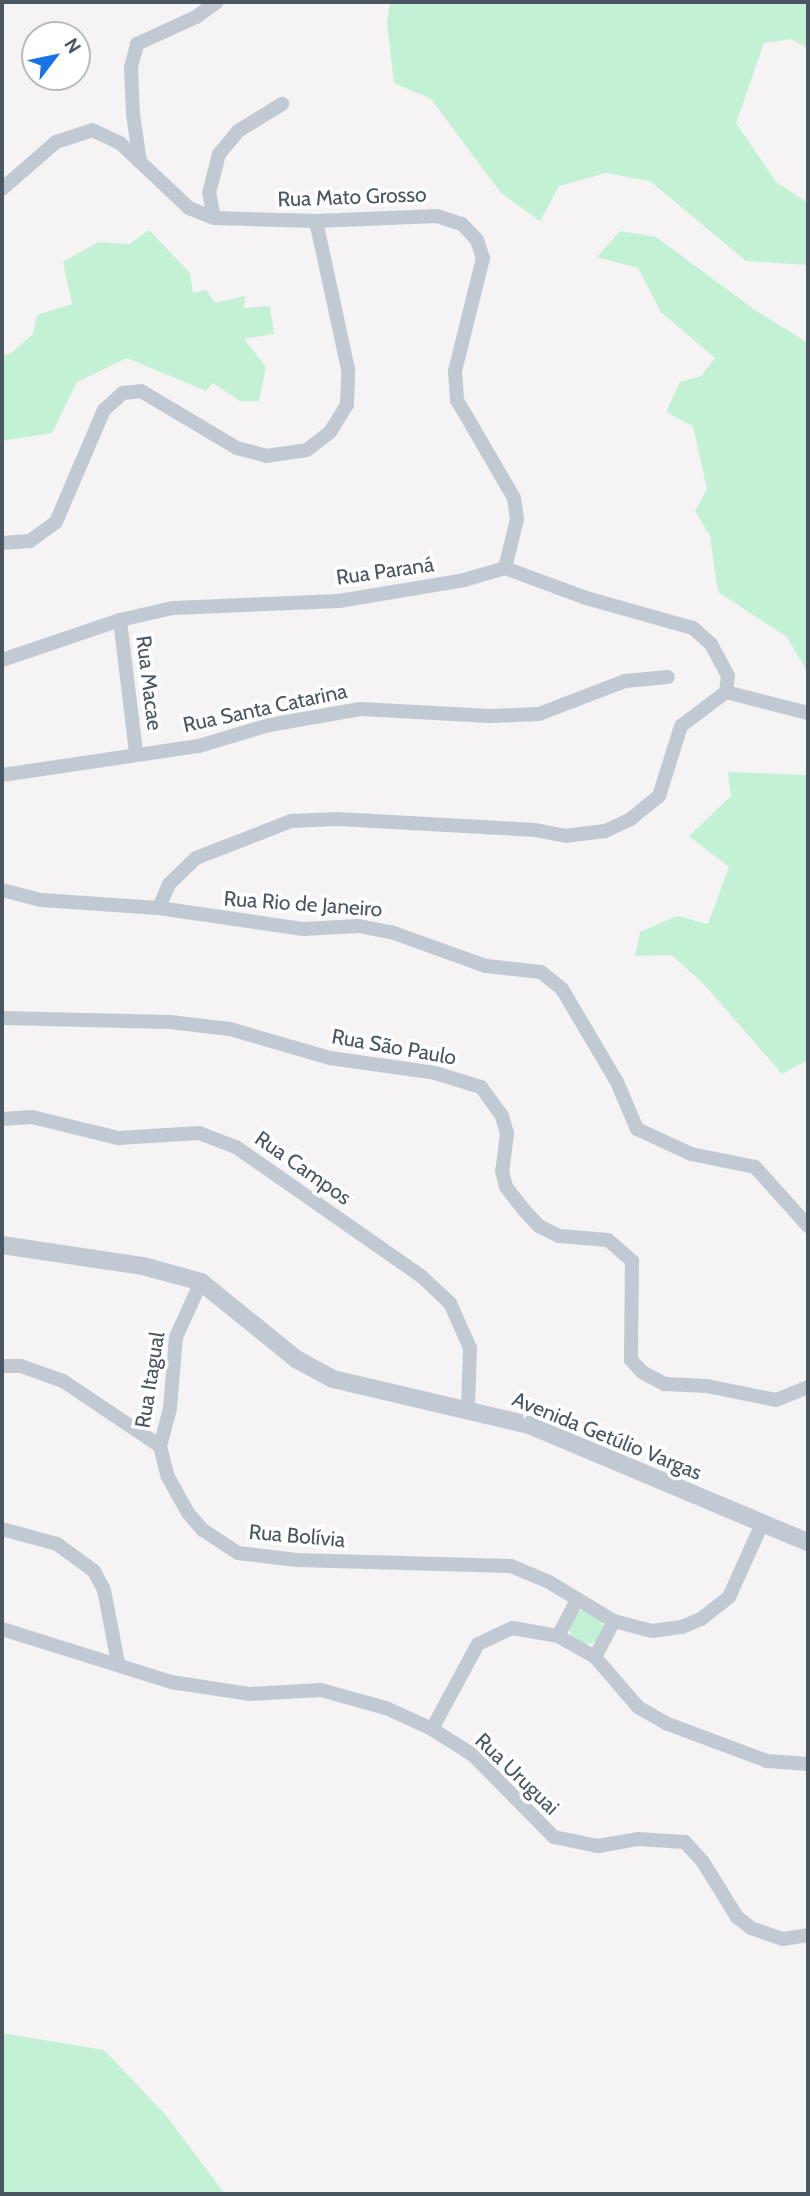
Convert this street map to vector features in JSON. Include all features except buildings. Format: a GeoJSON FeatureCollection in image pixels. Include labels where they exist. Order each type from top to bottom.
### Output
{"type":"FeatureCollection","features":[{"type":"Feature","properties":{"kind":"street"},"geometry":{"type":"LineString","coordinates":[[141,162],[132,114],[131,67],[136,44],[196,18],[217,2]]}},
{"type":"Feature","properties":{"kind":"street"},"geometry":{"type":"LineString","coordinates":[[214,218],[209,193],[219,155],[239,131],[282,104]]}},
{"type":"Feature","properties":{"kind":"street","name":"Rua Mato Grosso"},"geometry":{"type":"LineString","coordinates":[[2,189],[46,149],[73,134],[99,130],[120,143],[189,208],[214,218],[316,221],[437,216],[462,224],[477,240],[482,270],[455,371],[455,387],[464,415],[514,498],[517,519],[505,568]]}},
{"type":"Feature","properties":{"kind":"street"},"geometry":{"type":"LineString","coordinates":[[2,543],[30,541],[56,522],[104,410],[123,393],[141,391],[237,448],[258,454],[294,454],[330,432],[347,405],[348,369],[316,221]]}},
{"type":"Feature","properties":{"kind":"street"},"geometry":{"type":"LineString","coordinates":[[159,908],[169,884],[196,858],[291,821],[337,819],[535,830],[566,836],[605,831],[631,819],[659,796],[681,726],[726,692],[730,684],[722,662],[694,628],[586,597],[505,568]]}},
{"type":"Feature","properties":{"kind":"street","name":"Rua Paraná"},"geometry":{"type":"LineString","coordinates":[[2,660],[120,620],[202,604],[340,601],[422,589],[505,568]]}},
{"type":"Feature","properties":{"kind":"street","name":"Rua Macae"},"geometry":{"type":"LineString","coordinates":[[120,620],[136,752]]}},
{"type":"Feature","properties":{"kind":"street","name":"Rua Santa Catarina"},"geometry":{"type":"LineString","coordinates":[[2,775],[136,752],[199,746],[268,725],[361,709],[490,716],[540,714],[625,681],[667,677]]}},
{"type":"Feature","properties":{"kind":"street"},"geometry":{"type":"LineString","coordinates":[[726,692],[808,713]]}},
{"type":"Feature","properties":{"kind":"street","name":"Rua Rio de Janeiro"},"geometry":{"type":"LineString","coordinates":[[2,890],[41,900],[159,908],[303,929],[359,926],[391,932],[486,966],[527,968],[550,976],[602,1055],[637,1129],[691,1154],[755,1167],[808,1226]]}},
{"type":"Feature","properties":{"kind":"street","name":"Rua São Paulo"},"geometry":{"type":"LineString","coordinates":[[2,1018],[170,1023],[230,1029],[330,1058],[435,1073],[481,1087],[502,1116],[507,1133],[502,1171],[506,1187],[525,1211],[539,1226],[559,1236],[608,1240],[632,1261],[631,1360],[642,1372],[665,1384],[707,1386],[776,1399],[808,1387]]}},
{"type":"Feature","properties":{"kind":"street","name":"Rua Campos"},"geometry":{"type":"LineString","coordinates":[[2,1119],[32,1117],[118,1138],[198,1133],[236,1147],[421,1276],[450,1303],[470,1348],[468,1407]]}},
{"type":"Feature","properties":{"kind":"street","name":"Avenida Getúlio Vargas"},"geometry":{"type":"LineString","coordinates":[[2,1245],[143,1266],[201,1282],[321,1373],[353,1385],[468,1407],[539,1429],[808,1542]]}},
{"type":"Feature","properties":{"kind":"street","name":"Rua Itagual"},"geometry":{"type":"LineString","coordinates":[[160,1446],[170,1408],[176,1337],[201,1282]]}},
{"type":"Feature","properties":{"kind":"street"},"geometry":{"type":"LineString","coordinates":[[2,1366],[21,1366],[63,1381],[160,1446]]}},
{"type":"Feature","properties":{"kind":"street","name":"Rua Bolívia"},"geometry":{"type":"LineString","coordinates":[[160,1446],[168,1477],[188,1513],[203,1530],[238,1553],[356,1563],[490,1562],[530,1572],[614,1621],[652,1631],[682,1627],[701,1619],[729,1597],[762,1524]]}},
{"type":"Feature","properties":{"kind":"street"},"geometry":{"type":"LineString","coordinates":[[2,1529],[57,1544],[94,1571],[104,1590],[118,1662]]}},
{"type":"Feature","properties":{"kind":"street"},"geometry":{"type":"LineString","coordinates":[[558,1636],[577,1600]]}},
{"type":"Feature","properties":{"kind":"street"},"geometry":{"type":"LineString","coordinates":[[595,1657],[614,1621]]}},
{"type":"Feature","properties":{"kind":"street"},"geometry":{"type":"LineString","coordinates":[[432,1729],[478,1644],[513,1628],[558,1636],[595,1657],[638,1707],[668,1724],[767,1761],[808,1764]]}},
{"type":"Feature","properties":{"kind":"street","name":"Rua Uruguai"},"geometry":{"type":"LineString","coordinates":[[2,1629],[118,1662],[170,1682],[218,1691],[321,1690],[386,1708],[432,1729],[473,1755],[554,1837],[589,1846],[663,1838],[685,1842],[744,1923],[783,1939],[808,1935]]}},
{"type":"Feature","properties":{"kind":"green space"},"geometry":{"type":"Polygon","coordinates":[[[390,2],[808,2],[808,49],[791,39],[764,43],[736,123],[776,182],[808,203],[808,265],[746,261],[650,181],[606,173],[559,186],[540,221],[501,193],[431,99],[394,83],[387,23],[390,2]]]}},
{"type":"Feature","properties":{"kind":"green space"},"geometry":{"type":"Polygon","coordinates":[[[149,230],[190,273],[193,293],[206,290],[215,303],[245,296],[244,308],[270,306],[274,334],[244,339],[266,367],[259,401],[240,401],[213,383],[206,391],[127,358],[77,382],[52,433],[2,441],[2,354],[10,354],[33,334],[37,315],[72,304],[63,262],[98,242],[129,244],[149,230]]]}},
{"type":"Feature","properties":{"kind":"green space"},"geometry":{"type":"Polygon","coordinates":[[[620,231],[656,237],[755,310],[808,343],[808,673],[787,637],[718,592],[710,536],[695,511],[707,489],[693,426],[666,412],[680,382],[701,376],[715,358],[661,312],[638,268],[597,257],[620,231]]]}},
{"type":"Feature","properties":{"kind":"green space"},"geometry":{"type":"Polygon","coordinates":[[[728,772],[808,775],[808,1060],[782,1074],[702,982],[671,955],[635,956],[640,932],[677,916],[708,924],[729,867],[689,836],[731,796],[728,772]]]}},
{"type":"Feature","properties":{"kind":"green space"},"geometry":{"type":"Polygon","coordinates":[[[586,1610],[598,1615],[603,1627],[598,1639],[586,1644],[574,1639],[569,1627],[574,1615],[586,1610]]]}},
{"type":"Feature","properties":{"kind":"green space"},"geometry":{"type":"Polygon","coordinates":[[[2,2033],[104,2050],[164,2113],[225,2194],[2,2194],[2,2033]]]}}]}
